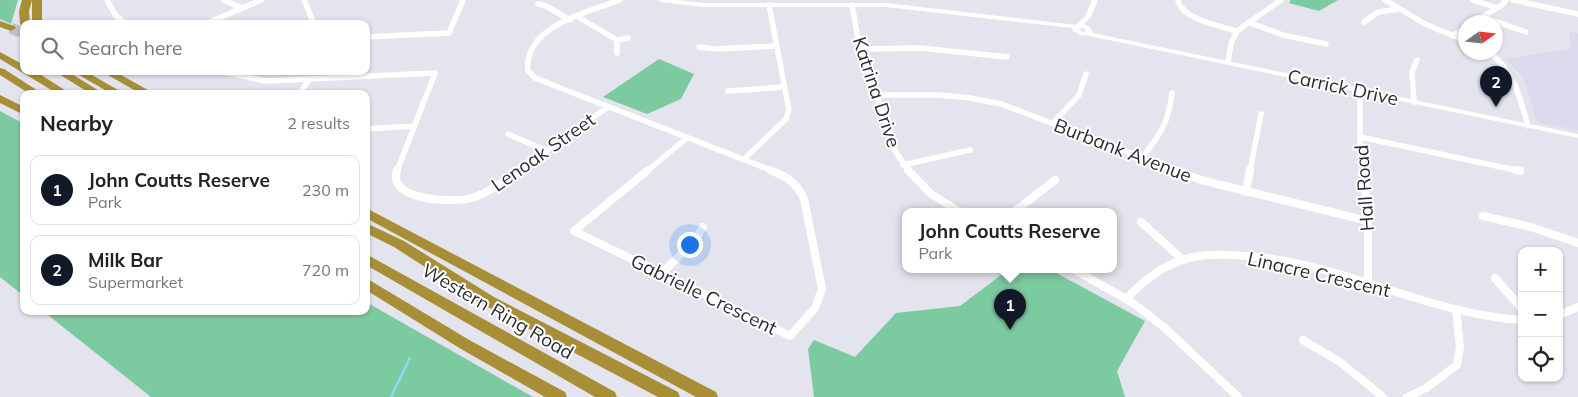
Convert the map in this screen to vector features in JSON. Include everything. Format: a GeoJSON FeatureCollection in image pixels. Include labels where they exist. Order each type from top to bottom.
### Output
{"type":"FeatureCollection","features":[{"type":"Feature","properties":{"kind":"highway"},"geometry":{"type":"LineString","coordinates":[[25,20],[24,11],[27,0]]}},
{"type":"Feature","properties":{"kind":"highway"},"geometry":{"type":"LineString","coordinates":[[37,20],[38,2]]}},
{"type":"Feature","properties":{"kind":"highway"},"geometry":{"type":"LineString","coordinates":[[0,24],[11,28]]}},
{"type":"Feature","properties":{"kind":"highway"},"geometry":{"type":"LineString","coordinates":[[0,55],[20,67]]}},
{"type":"Feature","properties":{"kind":"highway"},"geometry":{"type":"LineString","coordinates":[[0,70],[32,90]]}},
{"type":"Feature","properties":{"kind":"highway"},"geometry":{"type":"LineString","coordinates":[[34,75],[59,90]]}},
{"type":"Feature","properties":{"kind":"highway"},"geometry":{"type":"LineString","coordinates":[[66,75],[92,90]]}},
{"type":"Feature","properties":{"kind":"highway"},"geometry":{"type":"LineString","coordinates":[[84,75],[113,90]]}},
{"type":"Feature","properties":{"kind":"highway"},"geometry":{"type":"LineString","coordinates":[[114,75],[142,90]]}},
{"type":"Feature","properties":{"kind":"highway"},"geometry":{"type":"LineString","coordinates":[[0,98],[20,110]]}},
{"type":"Feature","properties":{"kind":"highway"},"geometry":{"type":"LineString","coordinates":[[370,214],[710,397]]}},
{"type":"Feature","properties":{"kind":"highway"},"geometry":{"type":"LineString","coordinates":[[370,229],[638,359]]}},
{"type":"Feature","properties":{"kind":"highway"},"geometry":{"type":"LineString","coordinates":[[399,244],[490,301],[672,397]]}},
{"type":"Feature","properties":{"kind":"highway","name":"Western Ring Road"},"geometry":{"type":"LineString","coordinates":[[370,260],[609,397]]}},
{"type":"Feature","properties":{"kind":"highway"},"geometry":{"type":"LineString","coordinates":[[370,286],[466,345],[559,397]]}},
{"type":"Feature","properties":{"kind":"street"},"geometry":{"type":"LineString","coordinates":[[107,0],[116,16],[121,20]]}},
{"type":"Feature","properties":{"kind":"street"},"geometry":{"type":"LineString","coordinates":[[223,0],[242,8]]}},
{"type":"Feature","properties":{"kind":"street"},"geometry":{"type":"LineString","coordinates":[[214,20],[261,0]]}},
{"type":"Feature","properties":{"kind":"street"},"geometry":{"type":"LineString","coordinates":[[304,0],[311,20]]}},
{"type":"Feature","properties":{"kind":"street"},"geometry":{"type":"LineString","coordinates":[[370,38],[449,33],[463,0]]}},
{"type":"Feature","properties":{"kind":"street"},"geometry":{"type":"LineString","coordinates":[[620,0],[570,20],[538,38],[530,51],[528,71],[535,78],[744,159],[786,119],[788,110],[769,5]]}},
{"type":"Feature","properties":{"kind":"street"},"geometry":{"type":"LineString","coordinates":[[661,0],[687,4],[769,5],[852,5],[886,2],[1077,28],[1088,17],[1095,0]]}},
{"type":"Feature","properties":{"kind":"street"},"geometry":{"type":"LineString","coordinates":[[1178,0],[1179,6],[1189,15],[1237,31]]}},
{"type":"Feature","properties":{"kind":"street"},"geometry":{"type":"LineString","coordinates":[[1228,62],[1237,31],[1282,0]]}},
{"type":"Feature","properties":{"kind":"street"},"geometry":{"type":"LineString","coordinates":[[1385,0],[1425,24],[1458,38]]}},
{"type":"Feature","properties":{"kind":"street"},"geometry":{"type":"LineString","coordinates":[[1474,0],[1497,8]]}},
{"type":"Feature","properties":{"kind":"street"},"geometry":{"type":"LineString","coordinates":[[1486,15],[1506,0]]}},
{"type":"Feature","properties":{"kind":"street"},"geometry":{"type":"LineString","coordinates":[[1512,0],[1578,14]]}},
{"type":"Feature","properties":{"kind":"street"},"geometry":{"type":"LineString","coordinates":[[538,4],[546,6],[570,20]]}},
{"type":"Feature","properties":{"kind":"street","name":"Katrina Drive"},"geometry":{"type":"LineString","coordinates":[[852,5],[861,49],[894,151],[903,165],[922,186],[954,208]]}},
{"type":"Feature","properties":{"kind":"street"},"geometry":{"type":"LineString","coordinates":[[1364,22],[1378,12],[1400,9]]}},
{"type":"Feature","properties":{"kind":"street"},"geometry":{"type":"LineString","coordinates":[[578,17],[617,40],[628,38]]}},
{"type":"Feature","properties":{"kind":"street"},"geometry":{"type":"LineString","coordinates":[[1088,17],[1089,31]]}},
{"type":"Feature","properties":{"kind":"street"},"geometry":{"type":"LineString","coordinates":[[1248,22],[1282,35],[1326,44]]}},
{"type":"Feature","properties":{"kind":"street"},"geometry":{"type":"LineString","coordinates":[[1503,24],[1526,32]]}},
{"type":"Feature","properties":{"kind":"street","name":"Carrick Drive"},"geometry":{"type":"LineString","coordinates":[[1077,28],[1360,92],[1578,136]]}},
{"type":"Feature","properties":{"kind":"street"},"geometry":{"type":"LineString","coordinates":[[1452,36],[1458,33]]}},
{"type":"Feature","properties":{"kind":"street"},"geometry":{"type":"LineString","coordinates":[[617,40],[617,53]]}},
{"type":"Feature","properties":{"kind":"street"},"geometry":{"type":"LineString","coordinates":[[699,47],[716,49],[776,46]]}},
{"type":"Feature","properties":{"kind":"street"},"geometry":{"type":"LineString","coordinates":[[861,49],[928,48],[1007,57]]}},
{"type":"Feature","properties":{"kind":"street"},"geometry":{"type":"LineString","coordinates":[[1414,102],[1412,72],[1417,60]]}},
{"type":"Feature","properties":{"kind":"street"},"geometry":{"type":"LineString","coordinates":[[1499,60],[1513,76],[1528,126]]}},
{"type":"Feature","properties":{"kind":"street","name":"Lenoak Street"},"geometry":{"type":"LineString","coordinates":[[238,75],[266,81],[435,73],[396,170],[396,182],[402,189],[431,198],[461,200],[482,194],[502,183],[608,107]]}},
{"type":"Feature","properties":{"kind":"street"},"geometry":{"type":"LineString","coordinates":[[1053,123],[1079,95],[1086,74]]}},
{"type":"Feature","properties":{"kind":"street"},"geometry":{"type":"LineString","coordinates":[[302,90],[309,80]]}},
{"type":"Feature","properties":{"kind":"street"},"geometry":{"type":"LineString","coordinates":[[728,91],[784,88]]}},
{"type":"Feature","properties":{"kind":"street","name":"Hall Road"},"geometry":{"type":"LineString","coordinates":[[1360,92],[1360,138],[1368,221],[1368,284]]}},
{"type":"Feature","properties":{"kind":"street","name":"Burbank Avenue"},"geometry":{"type":"LineString","coordinates":[[876,95],[925,93],[975,97],[1001,104],[1053,123],[1201,180],[1368,221]]}},
{"type":"Feature","properties":{"kind":"street"},"geometry":{"type":"LineString","coordinates":[[1142,158],[1165,129],[1170,116],[1172,93]]}},
{"type":"Feature","properties":{"kind":"street"},"geometry":{"type":"LineString","coordinates":[[1246,192],[1261,114]]}},
{"type":"Feature","properties":{"kind":"street"},"geometry":{"type":"LineString","coordinates":[[370,129],[413,126]]}},
{"type":"Feature","properties":{"kind":"street"},"geometry":{"type":"LineString","coordinates":[[508,134],[546,151]]}},
{"type":"Feature","properties":{"kind":"street","name":"Gabrielle Crescent"},"geometry":{"type":"LineString","coordinates":[[687,138],[574,231],[790,336],[815,308],[820,299],[822,288],[818,260],[802,193],[788,177],[744,159]]}},
{"type":"Feature","properties":{"kind":"street"},"geometry":{"type":"LineString","coordinates":[[1360,138],[1520,171]]}},
{"type":"Feature","properties":{"kind":"street"},"geometry":{"type":"LineString","coordinates":[[903,165],[970,150]]}},
{"type":"Feature","properties":{"kind":"street"},"geometry":{"type":"LineString","coordinates":[[1018,208],[1055,180]]}},
{"type":"Feature","properties":{"kind":"street"},"geometry":{"type":"LineString","coordinates":[[1484,216],[1524,224],[1578,243]]}},
{"type":"Feature","properties":{"kind":"street"},"geometry":{"type":"LineString","coordinates":[[1141,222],[1183,260]]}},
{"type":"Feature","properties":{"kind":"street"},"geometry":{"type":"LineString","coordinates":[[661,274],[694,242],[702,227]]}},
{"type":"Feature","properties":{"kind":"street","name":"Linacre Crescent"},"geometry":{"type":"LineString","coordinates":[[1126,299],[1135,289],[1162,270],[1183,260],[1218,255],[1249,256],[1284,262],[1479,315],[1518,320]]}},
{"type":"Feature","properties":{"kind":"street"},"geometry":{"type":"LineString","coordinates":[[1080,273],[1126,299],[1165,328],[1238,397]]}},
{"type":"Feature","properties":{"kind":"street"},"geometry":{"type":"LineString","coordinates":[[1495,278],[1518,304]]}},
{"type":"Feature","properties":{"kind":"street"},"geometry":{"type":"LineString","coordinates":[[1563,314],[1578,307]]}},
{"type":"Feature","properties":{"kind":"street"},"geometry":{"type":"LineString","coordinates":[[1407,397],[1426,388],[1457,365],[1460,347],[1456,309]]}},
{"type":"Feature","properties":{"kind":"street"},"geometry":{"type":"LineString","coordinates":[[1303,340],[1340,362],[1383,397]]}},
{"type":"Feature","properties":{"kind":"shaded area"},"geometry":{"type":"Polygon","coordinates":[[[1569,32],[1578,33],[1578,130],[1544,124],[1536,120],[1527,87],[1521,75],[1506,59],[1570,49],[1569,32]]]}},
{"type":"Feature","properties":{"kind":"green space"},"geometry":{"type":"Polygon","coordinates":[[[0,0],[18,0],[11,24],[0,19],[0,0]]]}},
{"type":"Feature","properties":{"kind":"green space"},"geometry":{"type":"Polygon","coordinates":[[[1291,0],[1338,0],[1319,11],[1289,3],[1291,0]]]}},
{"type":"Feature","properties":{"kind":"green space"},"geometry":{"type":"Polygon","coordinates":[[[659,59],[694,74],[681,99],[647,114],[603,97],[659,59]]]}},
{"type":"Feature","properties":{"kind":"green space"},"geometry":{"type":"Polygon","coordinates":[[[0,111],[20,122],[20,293],[0,277],[0,111]]]}},
{"type":"Feature","properties":{"kind":"green space"},"geometry":{"type":"Polygon","coordinates":[[[1004,273],[1056,273],[1145,321],[1117,371],[1125,397],[814,397],[808,349],[814,340],[855,357],[896,313],[960,306],[1004,273]]]}},
{"type":"Feature","properties":{"kind":"green space"},"geometry":{"type":"Polygon","coordinates":[[[370,304],[533,397],[151,397],[48,315],[370,315],[370,304]]]}},
{"type":"Feature","properties":{"kind":"waterway"},"geometry":{"type":"LineString","coordinates":[[391,397],[410,358]]}},
{"type":"Feature","properties":{"kind":"tunnel"},"geometry":{"type":"LineString","coordinates":[[11,28],[20,32]]}},
{"type":"Feature","properties":{"kind":"place","name":"Milk Bar"},"geometry":{"type":"Point","coordinates":[1496,107]}},
{"type":"Feature","properties":{"kind":"place","name":"John Coutts Reserve"},"geometry":{"type":"Point","coordinates":[1010,330]}}]}
